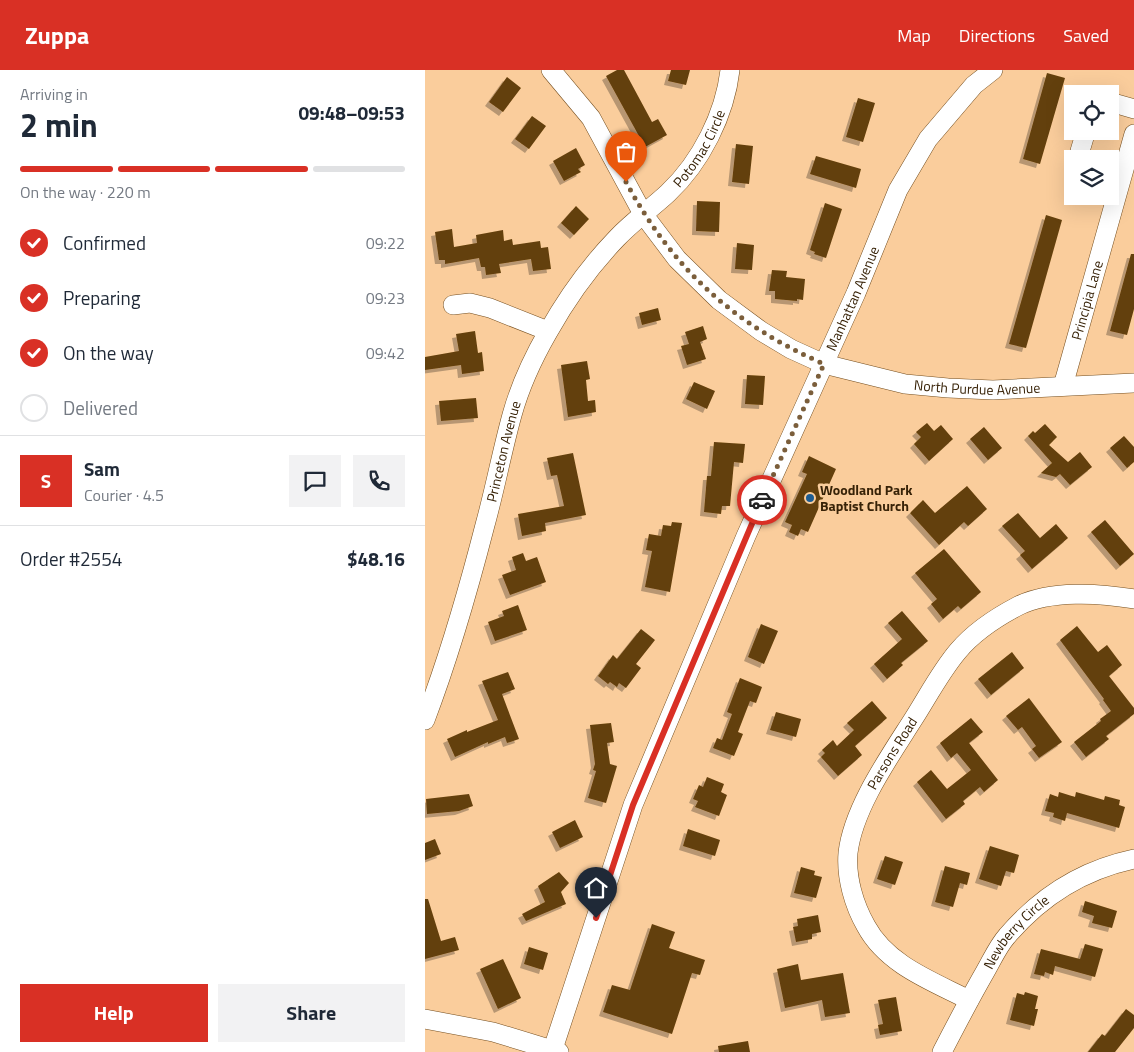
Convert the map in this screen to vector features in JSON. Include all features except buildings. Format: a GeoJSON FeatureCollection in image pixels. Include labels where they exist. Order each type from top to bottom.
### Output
{"type":"FeatureCollection","features":[{"type":"Feature","properties":{"kind":"street","name":"North Purdue Avenue"},"geometry":{"type":"LineString","coordinates":[[551,70],[591,118],[643,214],[677,259],[719,300],[768,336],[791,349],[824,364],[905,384],[931,387],[993,390],[1134,383]]}},
{"type":"Feature","properties":{"kind":"street","name":"Potomac Circle"},"geometry":{"type":"LineString","coordinates":[[643,214],[669,192],[689,169],[708,138],[722,107],[730,70]]}},
{"type":"Feature","properties":{"kind":"street","name":"Manhattan Avenue"},"geometry":{"type":"LineString","coordinates":[[555,1051],[633,805],[746,536],[856,293],[898,190],[928,139],[974,84],[993,70]]}},
{"type":"Feature","properties":{"kind":"street"},"geometry":{"type":"LineString","coordinates":[[1119,105],[1134,109]]}},
{"type":"Feature","properties":{"kind":"street","name":"Principia Lane"},"geometry":{"type":"LineString","coordinates":[[1063,386],[1134,134]]}},
{"type":"Feature","properties":{"kind":"street"},"geometry":{"type":"LineString","coordinates":[[1106,205],[1111,215]]}},
{"type":"Feature","properties":{"kind":"street","name":"Princeton Avenue"},"geometry":{"type":"LineString","coordinates":[[425,720],[430,690],[485,526],[512,414],[527,374],[548,331],[567,300],[618,236],[643,214]]}},
{"type":"Feature","properties":{"kind":"street"},"geometry":{"type":"LineString","coordinates":[[453,305],[470,303],[490,308],[548,331]]}},
{"type":"Feature","properties":{"kind":"street","name":"Parsons Road"},"geometry":{"type":"LineString","coordinates":[[969,1000],[897,961],[877,943],[866,926],[851,890],[848,855],[852,833],[865,802],[934,686],[958,651],[977,632],[1020,605],[1031,601],[1070,594],[1115,596],[1134,599]]}},
{"type":"Feature","properties":{"kind":"street","name":"Newberry Circle"},"geometry":{"type":"LineString","coordinates":[[942,1052],[969,1000],[1006,937],[1033,910],[1066,884],[1110,864],[1134,859]]}},
{"type":"Feature","properties":{"kind":"street"},"geometry":{"type":"LineString","coordinates":[[425,1019],[493,1032],[555,1051]]}},
{"type":"Feature","properties":{"kind":"way so far"},"geometry":{"type":"LineString","coordinates":[[626,182],[643,214],[677,259],[697,280],[719,300],[761,331],[791,349],[824,364],[762,500]]}},
{"type":"Feature","properties":{"kind":"place","name":"Woodland Park Baptist Church"},"geometry":{"type":"Point","coordinates":[810,498]}},
{"type":"Feature","properties":{"kind":"route"},"geometry":{"type":"LineString","coordinates":[[596,918],[633,805],[762,500]]}}]}
